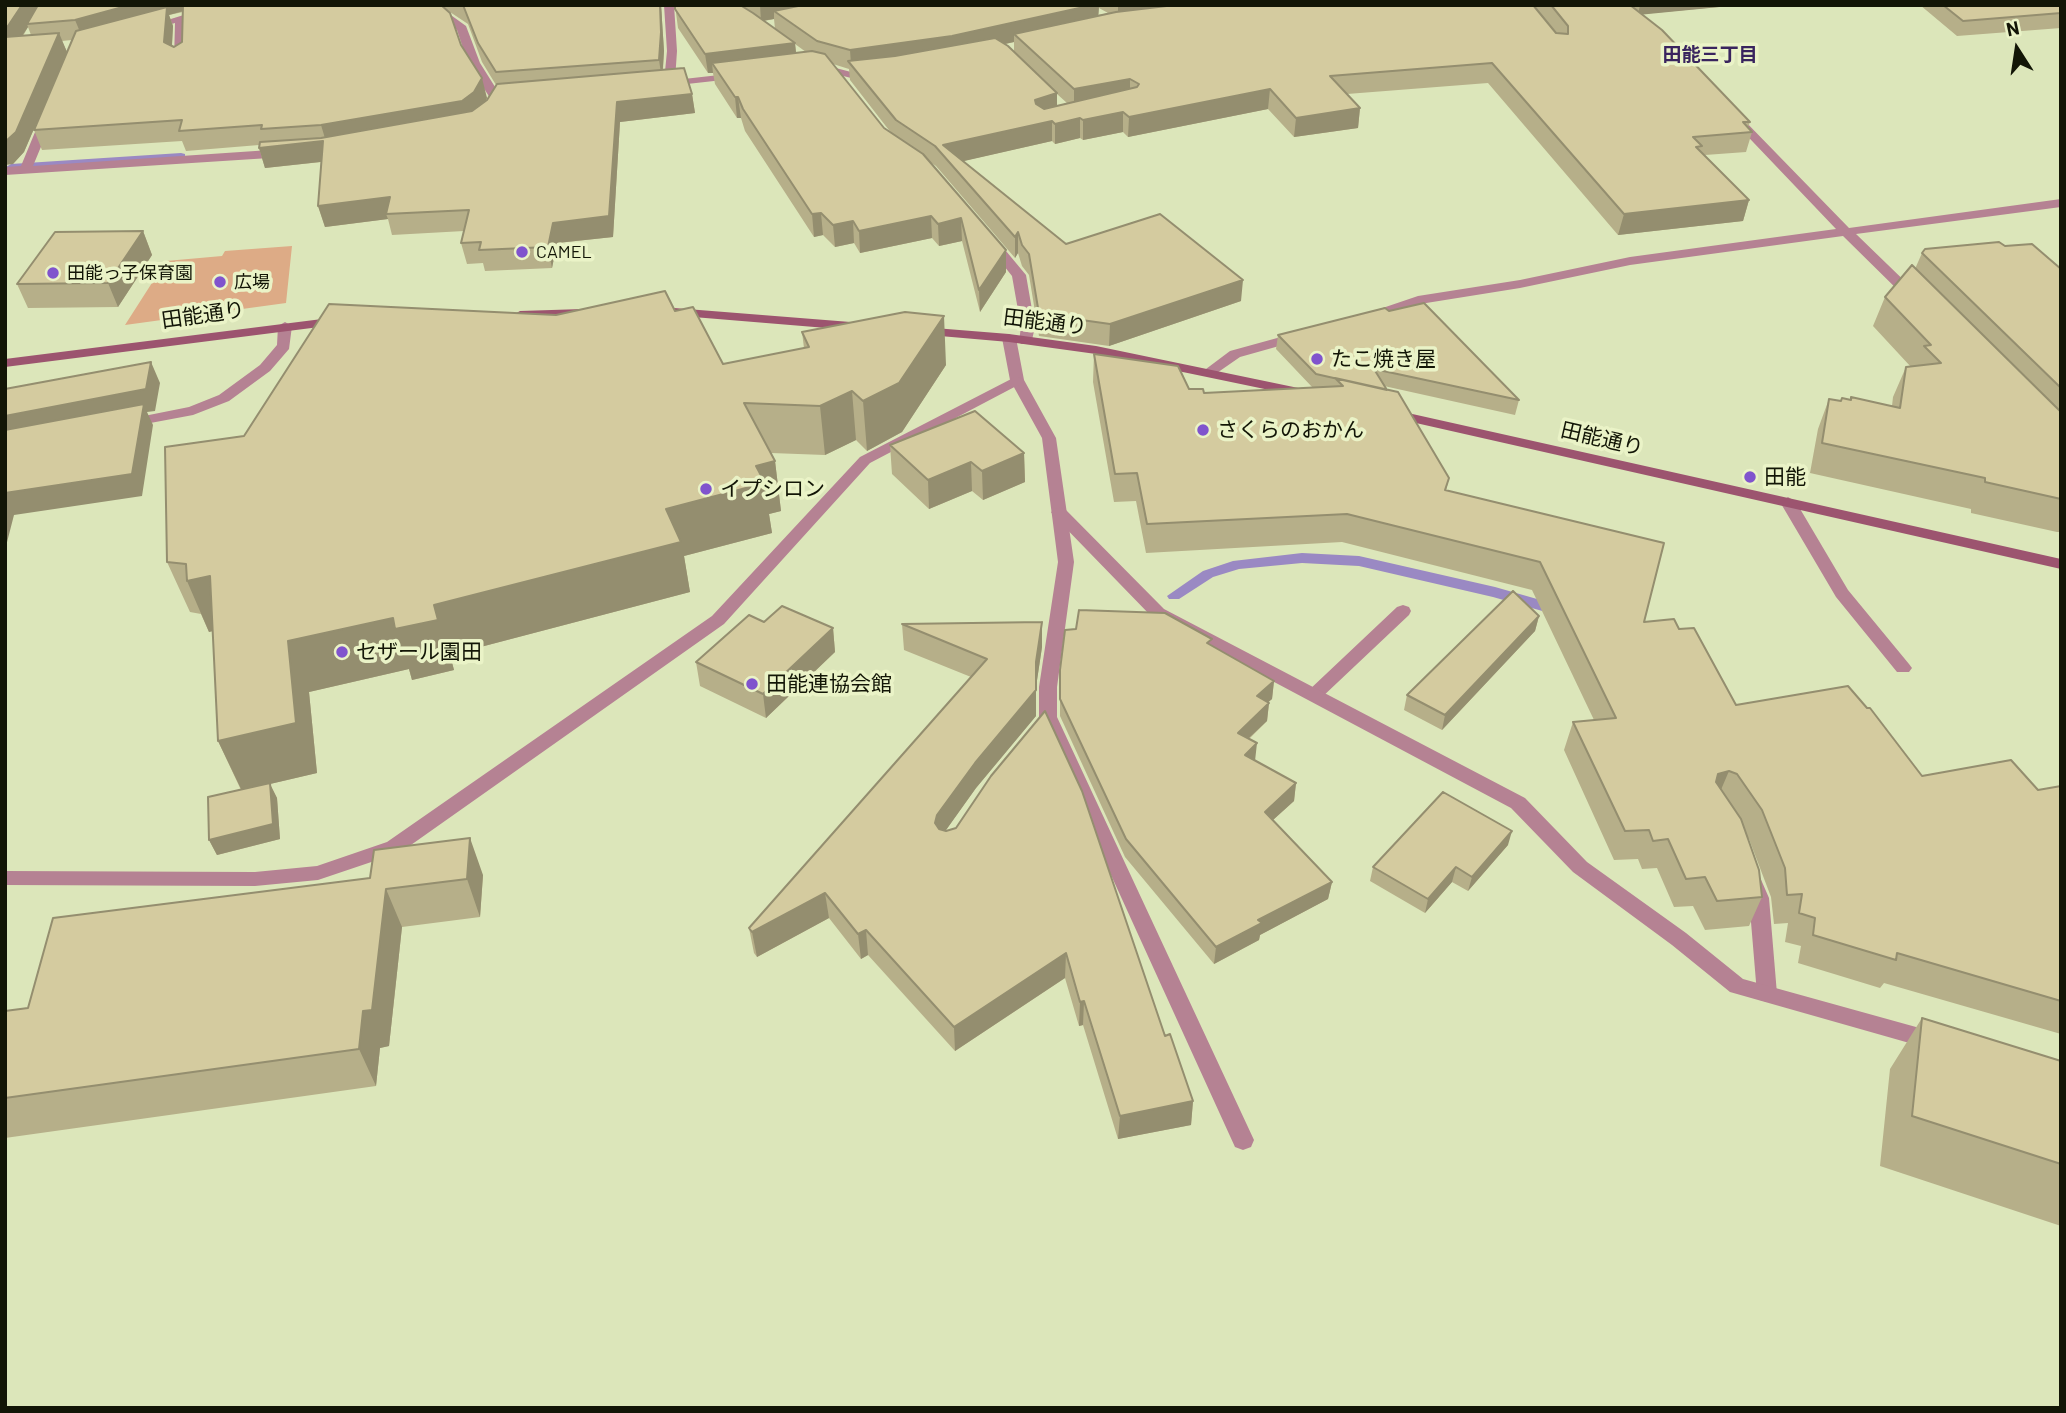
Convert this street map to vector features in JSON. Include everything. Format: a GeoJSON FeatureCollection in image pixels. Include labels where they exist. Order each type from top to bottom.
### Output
{"type":"FeatureCollection","features":[{"type":"Feature","properties":{"kind":"street"},"geometry":{"type":"LineString","coordinates":[[407,5],[455,20],[462,28],[484,82],[503,97],[479,121]]}},
{"type":"Feature","properties":{"kind":"street"},"geometry":{"type":"LineString","coordinates":[[669,5],[672,51],[663,85],[748,75]]}},
{"type":"Feature","properties":{"kind":"street"},"geometry":{"type":"LineString","coordinates":[[139,30],[184,16],[210,12]]}},
{"type":"Feature","properties":{"kind":"street"},"geometry":{"type":"LineString","coordinates":[[180,61],[180,25],[184,16]]}},
{"type":"Feature","properties":{"kind":"street"},"geometry":{"type":"LineString","coordinates":[[849,89],[827,69],[851,75],[885,71]]}},
{"type":"Feature","properties":{"kind":"street"},"geometry":{"type":"LineString","coordinates":[[1726,107],[1829,215],[1927,310]]}},
{"type":"Feature","properties":{"kind":"street"},"geometry":{"type":"LineString","coordinates":[[26,169],[52,108]]}},
{"type":"Feature","properties":{"kind":"street"},"geometry":{"type":"LineString","coordinates":[[5,171],[303,152]]}},
{"type":"Feature","properties":{"kind":"street"},"geometry":{"type":"LineString","coordinates":[[1352,320],[1418,300],[1630,261],[2061,203]]}},
{"type":"Feature","properties":{"kind":"street"},"geometry":{"type":"LineString","coordinates":[[984,234],[1019,275],[1028,327],[1017,340],[1017,380],[1049,438],[1066,562],[1042,724],[1243,1140]]}},
{"type":"Feature","properties":{"kind":"street"},"geometry":{"type":"LineString","coordinates":[[661,311],[884,328]]}},
{"type":"Feature","properties":{"kind":"street"},"geometry":{"type":"LineString","coordinates":[[509,315],[592,313]]}},
{"type":"Feature","properties":{"kind":"street","name":"田能通り"},"geometry":{"type":"LineString","coordinates":[[5,363],[285,326],[356,320]]}},
{"type":"Feature","properties":{"kind":"street"},"geometry":{"type":"LineString","coordinates":[[117,425],[193,411],[224,398],[265,368],[284,346],[285,326]]}},
{"type":"Feature","properties":{"kind":"street","name":"田能通り"},"geometry":{"type":"LineString","coordinates":[[911,330],[1096,350],[1317,396]]}},
{"type":"Feature","properties":{"kind":"street"},"geometry":{"type":"LineString","coordinates":[[1209,372],[1235,354],[1313,331]]}},
{"type":"Feature","properties":{"kind":"street"},"geometry":{"type":"LineString","coordinates":[[5,877],[254,879],[317,873],[394,847],[718,620],[864,460],[1017,380]]}},
{"type":"Feature","properties":{"kind":"street","name":"田能通り"},"geometry":{"type":"LineString","coordinates":[[1371,408],[2061,564]]}},
{"type":"Feature","properties":{"kind":"street"},"geometry":{"type":"LineString","coordinates":[[1788,502],[1842,593],[1903,668]]}},
{"type":"Feature","properties":{"kind":"street"},"geometry":{"type":"LineString","coordinates":[[1059,512],[1158,613],[1518,803],[1580,867],[1679,939],[1737,986],[1954,1046]]}},
{"type":"Feature","properties":{"kind":"street"},"geometry":{"type":"LineString","coordinates":[[1314,695],[1403,611]]}},
{"type":"Feature","properties":{"kind":"street"},"geometry":{"type":"LineString","coordinates":[[1747,866],[1759,898],[1767,994]]}},
{"type":"Feature","properties":{"kind":"shaded area","name":"広場"},"geometry":{"type":"Polygon","coordinates":[[[292,246],[286,303],[125,325],[166,261],[222,256],[225,251],[292,246]]]}},
{"type":"Feature","properties":{"kind":"building"},"geometry":{"type":"Polygon","coordinates":[[[5,5],[22,5],[5,27],[5,5]]]}},
{"type":"Feature","properties":{"kind":"building"},"geometry":{"type":"Polygon","coordinates":[[[38,5],[130,5],[75,20],[27,24],[38,5]]]}},
{"type":"Feature","properties":{"kind":"building"},"geometry":{"type":"Polygon","coordinates":[[[183,5],[441,5],[450,13],[461,45],[482,78],[474,92],[462,101],[321,125],[261,129],[262,125],[179,131],[182,120],[34,130],[76,31],[167,7],[164,42],[174,47],[182,42],[183,5]]]}},
{"type":"Feature","properties":{"kind":"building"},"geometry":{"type":"Polygon","coordinates":[[[463,5],[660,5],[659,60],[496,72],[478,43],[463,5]]]}},
{"type":"Feature","properties":{"kind":"building"},"geometry":{"type":"Polygon","coordinates":[[[675,5],[740,5],[795,43],[705,54],[675,5]]]}},
{"type":"Feature","properties":{"kind":"building"},"geometry":{"type":"Polygon","coordinates":[[[803,5],[1093,5],[952,36],[850,50],[817,41],[774,11],[803,5]]]}},
{"type":"Feature","properties":{"kind":"building"},"geometry":{"type":"Polygon","coordinates":[[[1175,5],[1533,5],[1556,33],[1568,34],[1568,26],[1551,5],[1630,5],[1662,30],[1750,122],[1743,122],[1752,132],[1693,137],[1702,146],[1696,147],[1749,200],[1624,214],[1492,63],[1330,76],[1360,108],[1296,118],[1270,89],[1129,117],[1123,112],[1055,124],[1052,121],[943,145],[1066,244],[1160,214],[1243,280],[1110,324],[1039,314],[1029,254],[1022,245],[1018,232],[1015,237],[935,146],[896,120],[848,61],[895,56],[995,38],[1008,46],[1057,93],[1035,100],[1036,104],[1044,109],[1137,87],[1139,84],[1130,79],[1074,89],[1014,34],[1116,12],[1175,5]]]}},
{"type":"Feature","properties":{"kind":"building"},"geometry":{"type":"Polygon","coordinates":[[[1943,5],[2061,5],[2061,13],[1963,21],[1943,5]]]}},
{"type":"Feature","properties":{"kind":"building"},"geometry":{"type":"Polygon","coordinates":[[[59,33],[16,132],[5,142],[5,37],[59,33]]]}},
{"type":"Feature","properties":{"kind":"building"},"geometry":{"type":"Polygon","coordinates":[[[812,51],[825,54],[884,128],[923,154],[1006,250],[979,290],[961,218],[938,224],[931,216],[859,231],[853,221],[833,225],[821,213],[812,214],[743,109],[738,97],[735,97],[712,63],[812,51]]]}},
{"type":"Feature","properties":{"kind":"building"},"geometry":{"type":"Polygon","coordinates":[[[684,68],[692,94],[617,102],[609,216],[553,223],[548,247],[479,250],[481,242],[461,243],[469,210],[386,214],[390,197],[318,206],[323,141],[259,148],[260,142],[321,138],[472,111],[487,100],[497,84],[684,68]]]}},
{"type":"Feature","properties":{"kind":"building"},"geometry":{"type":"Polygon","coordinates":[[[143,231],[108,283],[17,284],[55,232],[143,231]]]}},
{"type":"Feature","properties":{"kind":"building"},"geometry":{"type":"Polygon","coordinates":[[[1999,242],[2005,246],[2032,244],[2061,269],[2061,388],[1922,253],[1925,249],[1999,242]]]}},
{"type":"Feature","properties":{"kind":"building"},"geometry":{"type":"Polygon","coordinates":[[[1912,265],[2061,412],[2061,499],[1985,482],[1985,478],[1822,443],[1829,399],[1841,401],[1842,398],[1851,400],[1851,397],[1900,408],[1906,367],[1941,363],[1924,346],[1931,345],[1885,297],[1912,265]]]}},
{"type":"Feature","properties":{"kind":"building"},"geometry":{"type":"Polygon","coordinates":[[[665,291],[675,311],[693,307],[723,364],[809,347],[802,332],[905,312],[944,316],[899,383],[863,401],[852,391],[820,406],[744,403],[775,461],[756,466],[765,483],[666,509],[681,542],[434,605],[438,620],[395,629],[393,618],[288,641],[296,723],[218,741],[210,576],[187,581],[186,564],[167,562],[165,447],[244,436],[329,304],[556,315],[665,291]]]}},
{"type":"Feature","properties":{"kind":"building"},"geometry":{"type":"Polygon","coordinates":[[[1424,303],[1519,400],[1374,369],[1387,390],[1316,374],[1278,335],[1385,308],[1389,311],[1424,303]]]}},
{"type":"Feature","properties":{"kind":"building"},"geometry":{"type":"Polygon","coordinates":[[[1094,354],[1178,366],[1189,389],[1203,389],[1204,393],[1343,386],[1335,378],[1398,392],[1449,478],[1445,490],[1664,543],[1644,622],[1674,619],[1679,629],[1694,628],[1736,705],[1848,686],[1867,708],[1870,708],[1922,776],[2011,760],[2038,790],[2061,786],[2061,1001],[1897,953],[1896,960],[1813,935],[1815,918],[1799,913],[1802,894],[1787,895],[1785,868],[1762,810],[1737,774],[1729,771],[1718,774],[1716,782],[1741,819],[1759,870],[1762,897],[1717,901],[1705,877],[1686,879],[1668,839],[1653,841],[1649,830],[1625,831],[1573,722],[1616,718],[1540,562],[1347,514],[1147,524],[1137,473],[1115,474],[1094,354]]]}},
{"type":"Feature","properties":{"kind":"building"},"geometry":{"type":"Polygon","coordinates":[[[151,362],[146,389],[5,416],[5,389],[151,362]]]}},
{"type":"Feature","properties":{"kind":"building"},"geometry":{"type":"Polygon","coordinates":[[[144,404],[132,474],[5,493],[5,430],[144,404]]]}},
{"type":"Feature","properties":{"kind":"building"},"geometry":{"type":"Polygon","coordinates":[[[975,411],[1024,453],[982,471],[971,462],[928,480],[890,445],[975,411]]]}},
{"type":"Feature","properties":{"kind":"building"},"geometry":{"type":"Polygon","coordinates":[[[1513,591],[1539,616],[1445,715],[1407,695],[1513,591]]]}},
{"type":"Feature","properties":{"kind":"building"},"geometry":{"type":"Polygon","coordinates":[[[782,606],[833,628],[763,694],[696,662],[749,615],[764,622],[782,606]]]}},
{"type":"Feature","properties":{"kind":"building"},"geometry":{"type":"Polygon","coordinates":[[[1079,610],[1165,613],[1212,639],[1207,643],[1274,681],[1257,696],[1269,703],[1238,733],[1257,743],[1245,755],[1296,783],[1265,812],[1332,882],[1258,920],[1262,923],[1216,947],[1126,839],[1060,699],[1065,630],[1076,629],[1079,610]]]}},
{"type":"Feature","properties":{"kind":"building"},"geometry":{"type":"Polygon","coordinates":[[[1042,622],[1036,662],[1036,690],[975,763],[937,815],[935,823],[939,829],[946,831],[956,828],[991,776],[1045,711],[1082,791],[1165,1036],[1170,1034],[1193,1101],[1120,1116],[1084,1001],[1080,1002],[1066,953],[954,1027],[866,930],[858,934],[825,893],[752,932],[749,928],[987,659],[902,624],[1042,622]]]}},
{"type":"Feature","properties":{"kind":"building"},"geometry":{"type":"Polygon","coordinates":[[[270,783],[273,824],[209,840],[208,797],[270,783]]]}},
{"type":"Feature","properties":{"kind":"building"},"geometry":{"type":"Polygon","coordinates":[[[1443,792],[1512,831],[1472,877],[1456,867],[1428,899],[1373,867],[1443,792]]]}},
{"type":"Feature","properties":{"kind":"building"},"geometry":{"type":"Polygon","coordinates":[[[470,838],[467,879],[386,889],[372,1010],[363,1011],[359,1049],[5,1098],[5,1011],[28,1008],[53,918],[370,878],[374,850],[470,838]]]}},
{"type":"Feature","properties":{"kind":"building"},"geometry":{"type":"Polygon","coordinates":[[[1922,1018],[2061,1061],[2061,1164],[1912,1116],[1922,1018]]]}},
{"type":"Feature","properties":{"kind":"waterway"},"geometry":{"type":"LineString","coordinates":[[11,167],[181,156]]}},
{"type":"Feature","properties":{"kind":"waterway"},"geometry":{"type":"LineString","coordinates":[[1174,596],[1208,574],[1238,564],[1302,558],[1359,561],[1495,592],[1560,611]]}},
{"type":"Feature","properties":{"kind":"place","name":"CAMEL"},"geometry":{"type":"Point","coordinates":[522,252]}},
{"type":"Feature","properties":{"kind":"place","name":"田能っ子保育園"},"geometry":{"type":"Point","coordinates":[53,273]}},
{"type":"Feature","properties":{"kind":"place","name":"広場"},"geometry":{"type":"Point","coordinates":[220,282]}},
{"type":"Feature","properties":{"kind":"place","name":"たこ焼き屋"},"geometry":{"type":"Point","coordinates":[1317,359]}},
{"type":"Feature","properties":{"kind":"place","name":"さくらのおかん"},"geometry":{"type":"Point","coordinates":[1203,430]}},
{"type":"Feature","properties":{"kind":"place","name":"田能"},"geometry":{"type":"Point","coordinates":[1750,477]}},
{"type":"Feature","properties":{"kind":"place","name":"イプシロン"},"geometry":{"type":"Point","coordinates":[706,489]}},
{"type":"Feature","properties":{"kind":"place","name":"セザール園田"},"geometry":{"type":"Point","coordinates":[342,652]}},
{"type":"Feature","properties":{"kind":"place","name":"田能連協会館"},"geometry":{"type":"Point","coordinates":[752,684]}},
{"type":"Feature","properties":{"kind":"district","name":"田能三丁目"},"geometry":{"type":"Point","coordinates":[1710,55]}}]}
